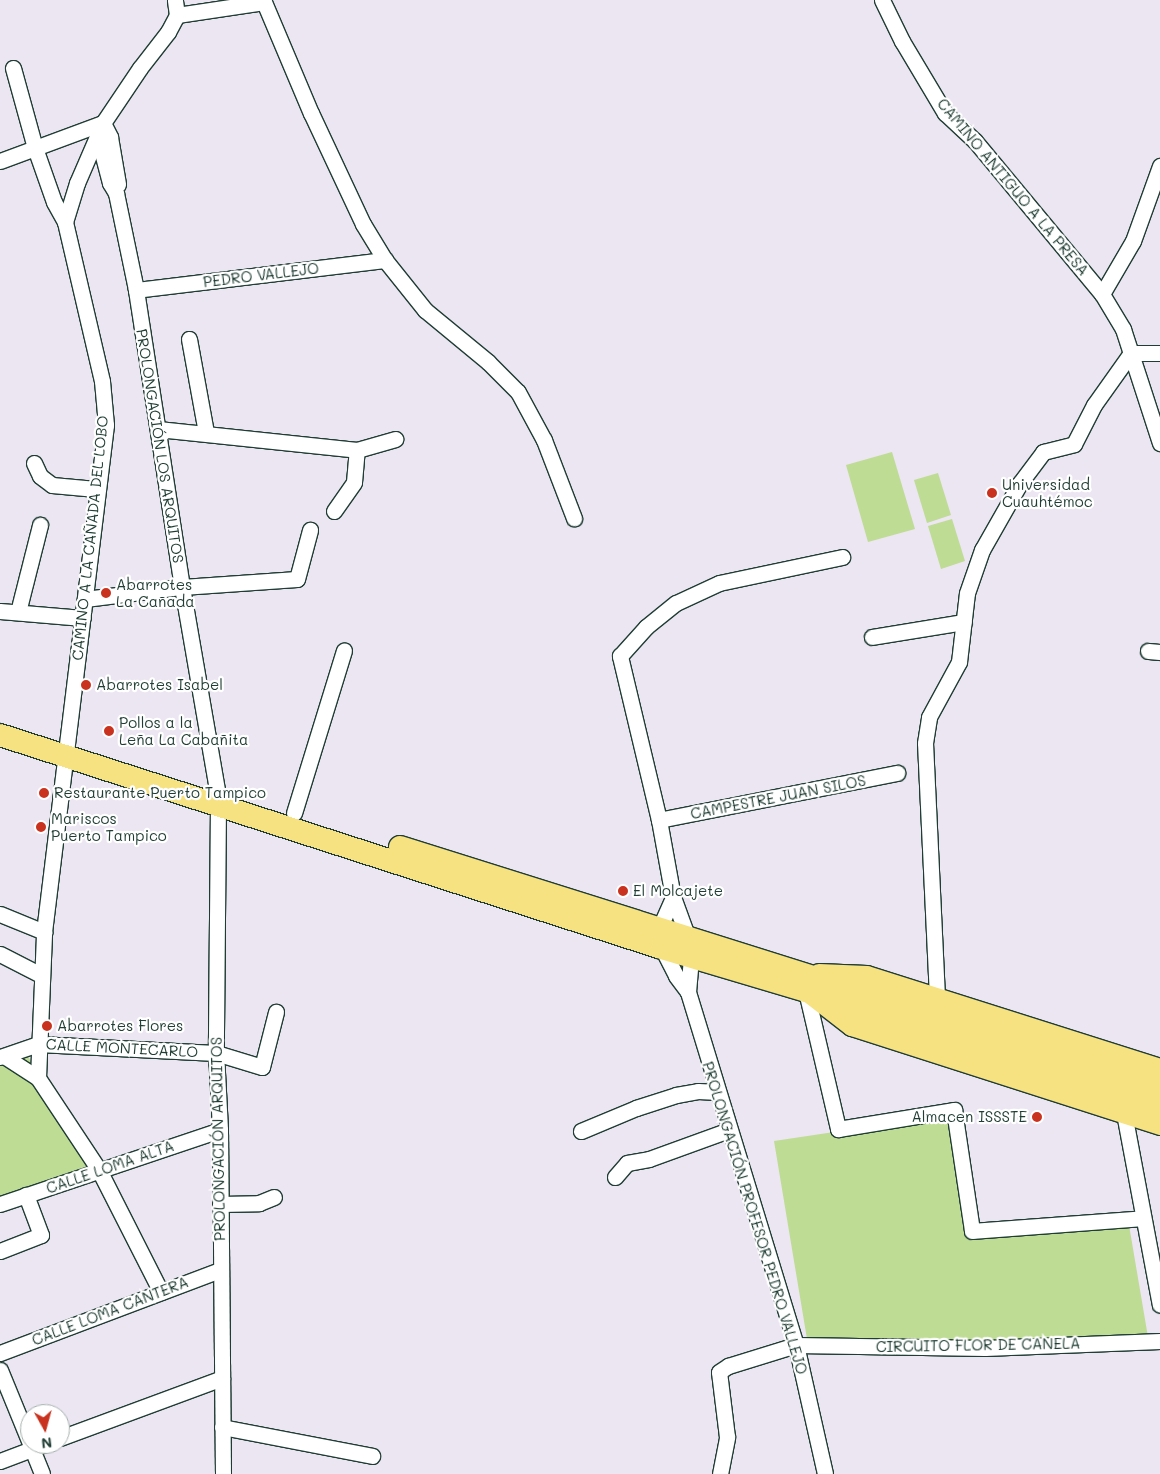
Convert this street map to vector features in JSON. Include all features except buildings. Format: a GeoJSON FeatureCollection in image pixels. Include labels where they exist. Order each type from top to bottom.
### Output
{"type":"FeatureCollection","features":[{"type":"Feature","properties":{"kind":"highway"},"geometry":{"type":"LineString","coordinates":[[0,720],[65,747],[660,939],[805,982],[1046,1059],[1160,1104]]}},
{"type":"Feature","properties":{"kind":"highway"},"geometry":{"type":"LineString","coordinates":[[0,735],[65,747]]}},
{"type":"Feature","properties":{"kind":"highway"},"geometry":{"type":"LineString","coordinates":[[218,796],[294,813],[660,939]]}},
{"type":"Feature","properties":{"kind":"highway"},"geometry":{"type":"LineString","coordinates":[[1046,1059],[1160,1086]]}},
{"type":"Feature","properties":{"kind":"main road"},"geometry":{"type":"LineString","coordinates":[[805,982],[867,976],[1160,1069]]}},
{"type":"Feature","properties":{"kind":"main road"},"geometry":{"type":"LineString","coordinates":[[805,982],[852,1026],[1160,1125]]}},
{"type":"Feature","properties":{"kind":"street","name":"CAMINO ANTIGUO A LA PRESA"},"geometry":{"type":"LineString","coordinates":[[882,0],[902,41],[946,113],[975,140],[1102,294],[1123,329],[1160,443]]}},
{"type":"Feature","properties":{"kind":"street"},"geometry":{"type":"LineString","coordinates":[[64,222],[77,183],[101,130],[140,68],[168,32],[176,7],[264,2],[315,122],[363,224],[385,260],[425,310],[488,362],[518,392],[544,440],[574,518]]}},
{"type":"Feature","properties":{"kind":"street","name":"CAMINO A LA CAÑADA DEL LOBO"},"geometry":{"type":"LineString","coordinates":[[14,68],[35,148],[54,202],[64,222],[102,381],[106,425],[96,488],[83,618],[65,747],[44,932],[38,1078]]}},
{"type":"Feature","properties":{"kind":"street"},"geometry":{"type":"LineString","coordinates":[[0,161],[35,148],[101,130]]}},
{"type":"Feature","properties":{"kind":"street","name":"PROLONGACIÓN LOS ARQUITOS"},"geometry":{"type":"LineString","coordinates":[[101,130],[110,137],[119,180],[116,194],[136,290],[182,587],[218,796]]}},
{"type":"Feature","properties":{"kind":"street"},"geometry":{"type":"LineString","coordinates":[[1102,294],[1133,241],[1160,166]]}},
{"type":"Feature","properties":{"kind":"street","name":"PEDRO VALLEJO"},"geometry":{"type":"LineString","coordinates":[[136,290],[385,260]]}},
{"type":"Feature","properties":{"kind":"street"},"geometry":{"type":"LineString","coordinates":[[189,339],[206,433]]}},
{"type":"Feature","properties":{"kind":"street"},"geometry":{"type":"LineString","coordinates":[[937,997],[925,743],[929,717],[959,662],[967,593],[982,550],[1020,483],[1043,452],[1074,444],[1094,405],[1131,353],[1160,353]]}},
{"type":"Feature","properties":{"kind":"street"},"geometry":{"type":"LineString","coordinates":[[158,429],[357,450],[395,439]]}},
{"type":"Feature","properties":{"kind":"street"},"geometry":{"type":"LineString","coordinates":[[334,511],[354,482],[357,450]]}},
{"type":"Feature","properties":{"kind":"street"},"geometry":{"type":"LineString","coordinates":[[34,464],[40,476],[52,485],[96,488]]}},
{"type":"Feature","properties":{"kind":"street"},"geometry":{"type":"LineString","coordinates":[[18,612],[40,525]]}},
{"type":"Feature","properties":{"kind":"street"},"geometry":{"type":"LineString","coordinates":[[85,600],[182,587],[296,579],[310,530]]}},
{"type":"Feature","properties":{"kind":"street","name":"PROLONGACIÓN PROFESOR PEDRO VALLEJO"},"geometry":{"type":"LineString","coordinates":[[825,1474],[796,1345],[688,992],[689,947],[673,897],[659,820],[620,656],[646,627],[676,603],[719,583],[842,557]]}},
{"type":"Feature","properties":{"kind":"street"},"geometry":{"type":"LineString","coordinates":[[0,611],[83,618]]}},
{"type":"Feature","properties":{"kind":"street"},"geometry":{"type":"LineString","coordinates":[[872,637],[964,622]]}},
{"type":"Feature","properties":{"kind":"street"},"geometry":{"type":"LineString","coordinates":[[294,813],[344,650]]}},
{"type":"Feature","properties":{"kind":"street","name":"CAMPESTRE JUAN SILOS"},"geometry":{"type":"LineString","coordinates":[[659,820],[897,773]]}},
{"type":"Feature","properties":{"kind":"street","name":"PROLONGACIÓN ARQUITOS"},"geometry":{"type":"LineString","coordinates":[[218,796],[216,1053],[220,1130],[223,1474]]}},
{"type":"Feature","properties":{"kind":"street"},"geometry":{"type":"LineString","coordinates":[[660,939],[673,897]]}},
{"type":"Feature","properties":{"kind":"street"},"geometry":{"type":"LineString","coordinates":[[0,914],[44,932]]}},
{"type":"Feature","properties":{"kind":"street","name":"PROLONGACIÓN PROFESOR PEDRO VALLEJO"},"geometry":{"type":"LineString","coordinates":[[660,939],[676,976],[688,992]]}},
{"type":"Feature","properties":{"kind":"street"},"geometry":{"type":"LineString","coordinates":[[0,954],[41,975]]}},
{"type":"Feature","properties":{"kind":"street"},"geometry":{"type":"LineString","coordinates":[[805,982],[838,1129],[954,1110],[972,1231],[1143,1218]]}},
{"type":"Feature","properties":{"kind":"street","name":"CALLE MONTECARLO"},"geometry":{"type":"LineString","coordinates":[[2,1056],[38,1044],[216,1053],[262,1067],[276,1012]]}},
{"type":"Feature","properties":{"kind":"street"},"geometry":{"type":"LineString","coordinates":[[2,1056],[38,1078],[81,1146],[99,1170],[161,1292]]}},
{"type":"Feature","properties":{"kind":"street"},"geometry":{"type":"LineString","coordinates":[[581,1131],[636,1108],[676,1095],[698,1091],[718,1092]]}},
{"type":"Feature","properties":{"kind":"street"},"geometry":{"type":"LineString","coordinates":[[1124,1113],[1160,1305]]}},
{"type":"Feature","properties":{"kind":"street","name":"CALLE LOMA ALTA"},"geometry":{"type":"LineString","coordinates":[[0,1204],[220,1130]]}},
{"type":"Feature","properties":{"kind":"street"},"geometry":{"type":"LineString","coordinates":[[615,1177],[627,1163],[649,1159],[729,1130]]}},
{"type":"Feature","properties":{"kind":"street"},"geometry":{"type":"LineString","coordinates":[[0,1251],[41,1235],[26,1195]]}},
{"type":"Feature","properties":{"kind":"street"},"geometry":{"type":"LineString","coordinates":[[220,1204],[258,1203],[274,1198]]}},
{"type":"Feature","properties":{"kind":"street","name":"CALLE LOMA CANTERA"},"geometry":{"type":"LineString","coordinates":[[0,1353],[220,1270]]}},
{"type":"Feature","properties":{"kind":"street","name":"CIRCUITO FLOR DE CANELA"},"geometry":{"type":"LineString","coordinates":[[720,1474],[727,1438],[719,1372],[728,1366],[796,1345],[985,1348],[1160,1340]]}},
{"type":"Feature","properties":{"kind":"street"},"geometry":{"type":"LineString","coordinates":[[0,1370],[20,1414]]}},
{"type":"Feature","properties":{"kind":"street"},"geometry":{"type":"LineString","coordinates":[[70,1434],[222,1378]]}},
{"type":"Feature","properties":{"kind":"street"},"geometry":{"type":"LineString","coordinates":[[222,1427],[372,1456]]}},
{"type":"Feature","properties":{"kind":"street"},"geometry":{"type":"LineString","coordinates":[[0,1461],[20,1452]]}},
{"type":"Feature","properties":{"kind":"street"},"geometry":{"type":"LineString","coordinates":[[36,1454],[42,1474]]}},
{"type":"Feature","properties":{"kind":"green space"},"geometry":{"type":"Polygon","coordinates":[[[892,452],[915,529],[868,542],[846,465],[892,452]]]}},
{"type":"Feature","properties":{"kind":"green space"},"geometry":{"type":"Polygon","coordinates":[[[938,473],[951,515],[927,523],[914,480],[938,473]]]}},
{"type":"Feature","properties":{"kind":"green space"},"geometry":{"type":"Polygon","coordinates":[[[952,519],[965,561],[941,569],[928,526],[952,519]]]}},
{"type":"Feature","properties":{"kind":"green space"},"geometry":{"type":"Polygon","coordinates":[[[27,1052],[35,1074],[90,1168],[0,1199],[0,1062],[27,1052]]]}},
{"type":"Feature","properties":{"kind":"green space"},"geometry":{"type":"Polygon","coordinates":[[[948,1115],[967,1233],[1129,1225],[1149,1343],[808,1345],[774,1141],[948,1115]]]}},
{"type":"Feature","properties":{"kind":"place","name":"Universidad Cuauhtémoc"},"geometry":{"type":"Point","coordinates":[992,493]}},
{"type":"Feature","properties":{"kind":"place","name":"Abarrotes La Cañada"},"geometry":{"type":"Point","coordinates":[106,593]}},
{"type":"Feature","properties":{"kind":"place","name":"Abarrotes Isabel"},"geometry":{"type":"Point","coordinates":[86,685]}},
{"type":"Feature","properties":{"kind":"place","name":"Pollos a la Leña La Cabañita"},"geometry":{"type":"Point","coordinates":[109,731]}},
{"type":"Feature","properties":{"kind":"place","name":"Restaurante Puerto Tampico"},"geometry":{"type":"Point","coordinates":[44,793]}},
{"type":"Feature","properties":{"kind":"place","name":"Mariscos Puerto Tampico"},"geometry":{"type":"Point","coordinates":[41,827]}},
{"type":"Feature","properties":{"kind":"place","name":"El Molcajete"},"geometry":{"type":"Point","coordinates":[623,891]}},
{"type":"Feature","properties":{"kind":"place","name":"Abarrotes Flores"},"geometry":{"type":"Point","coordinates":[47,1026]}},
{"type":"Feature","properties":{"kind":"place","name":"Almacen ISSSTE"},"geometry":{"type":"Point","coordinates":[1037,1117]}}]}
